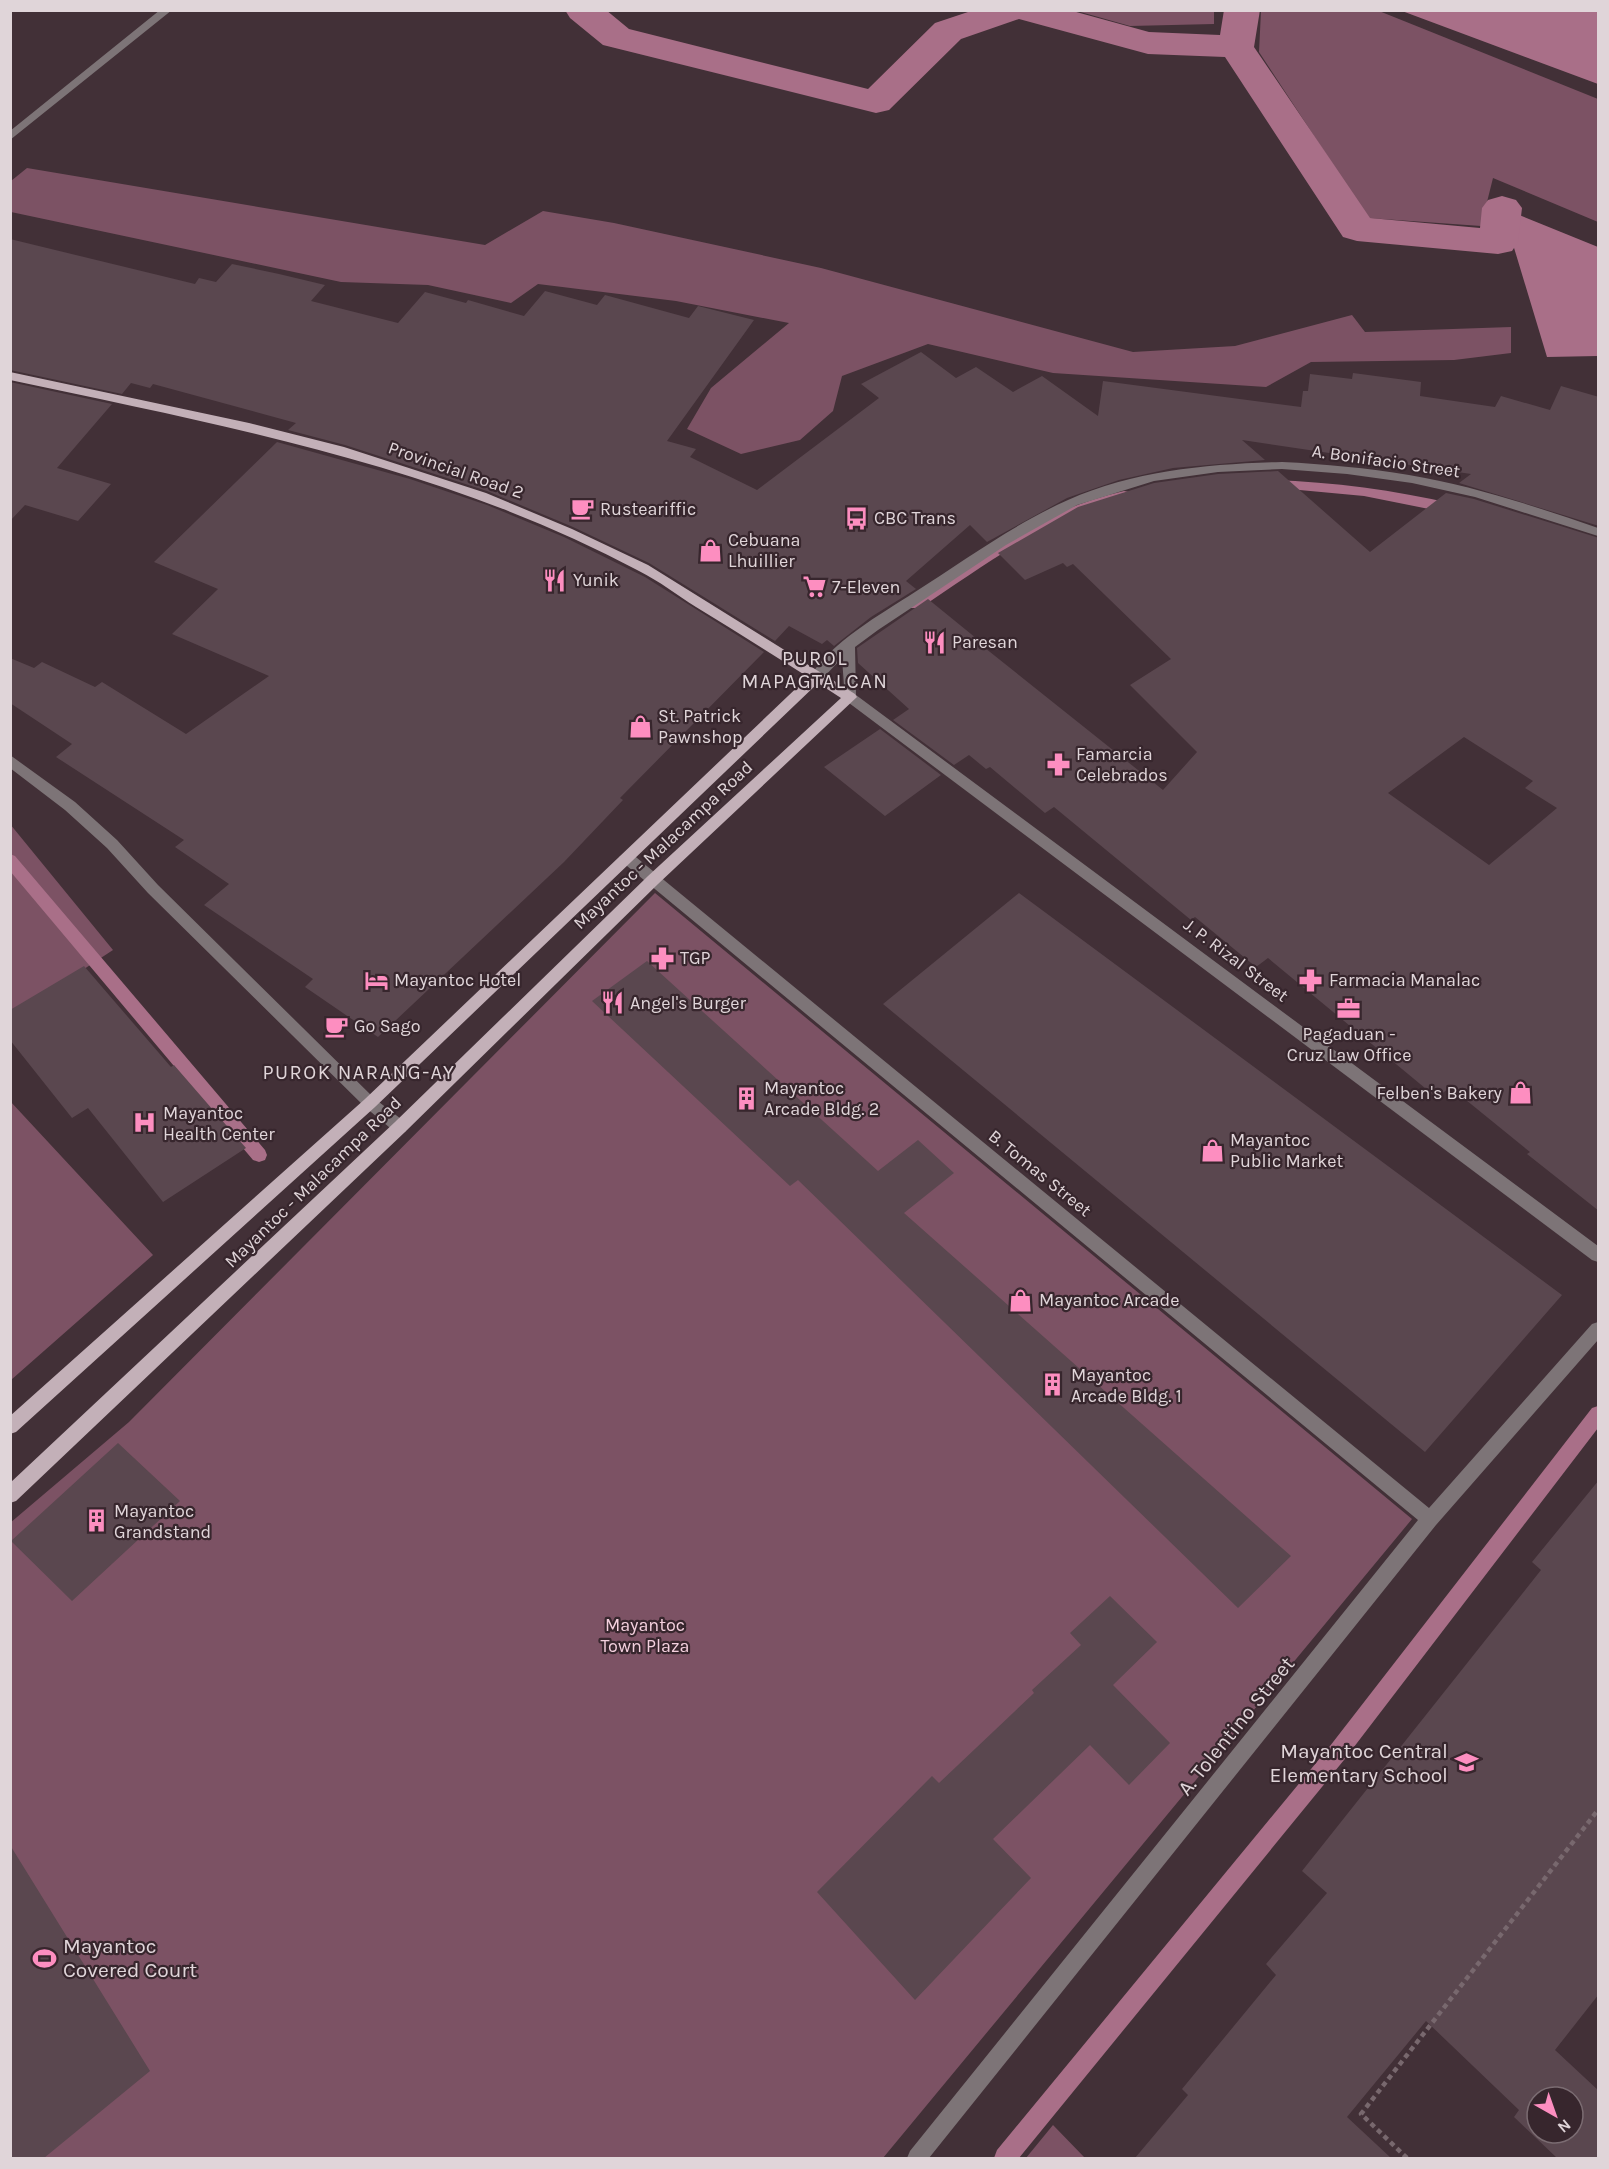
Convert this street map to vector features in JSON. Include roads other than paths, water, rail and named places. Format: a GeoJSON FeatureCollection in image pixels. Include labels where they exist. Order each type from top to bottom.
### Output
{"type":"FeatureCollection","features":[{"type":"Feature","properties":{"kind":"main road","name":"Provincial Road 2"},"geometry":{"type":"LineString","coordinates":[[10,376],[249,427],[344,451],[482,496],[568,532],[644,568],[850,697]]}},
{"type":"Feature","properties":{"kind":"main road","name":"Mayantoc - Malacampa Road"},"geometry":{"type":"LineString","coordinates":[[10,1427],[370,1103],[816,677]]}},
{"type":"Feature","properties":{"kind":"main road","name":"Mayantoc - Malacampa Road"},"geometry":{"type":"LineString","coordinates":[[10,1495],[400,1127],[653,880],[850,697]]}},
{"type":"Feature","properties":{"kind":"street"},"geometry":{"type":"LineString","coordinates":[[10,137],[167,10]]}},
{"type":"Feature","properties":{"kind":"street","name":"A. Bonifacio Street"},"geometry":{"type":"LineString","coordinates":[[816,677],[848,645],[982,554],[1055,510],[1093,495],[1131,484],[1217,468],[1318,467],[1431,483],[1494,498],[1599,532]]}},
{"type":"Feature","properties":{"kind":"street"},"geometry":{"type":"LineString","coordinates":[[848,645],[850,697]]}},
{"type":"Feature","properties":{"kind":"street","name":"J. P. Rizal Street"},"geometry":{"type":"LineString","coordinates":[[850,697],[1598,1252]]}},
{"type":"Feature","properties":{"kind":"street"},"geometry":{"type":"LineString","coordinates":[[10,760],[70,806],[112,844],[153,889],[370,1103],[400,1127]]}},
{"type":"Feature","properties":{"kind":"street","name":"B. Tomas Street"},"geometry":{"type":"LineString","coordinates":[[626,857],[1430,1519]]}},
{"type":"Feature","properties":{"kind":"street","name":"A. Tolentino Street"},"geometry":{"type":"LineString","coordinates":[[917,2158],[1430,1519],[1599,1329]]}},
{"type":"Feature","properties":{"kind":"waterway"},"geometry":{"type":"LineString","coordinates":[[583,10],[616,37],[876,102],[948,31],[1011,10]]}},
{"type":"Feature","properties":{"kind":"waterway"},"geometry":{"type":"LineString","coordinates":[[1026,10],[1148,43],[1236,47]]}},
{"type":"Feature","properties":{"kind":"waterway"},"geometry":{"type":"LineString","coordinates":[[1236,47],[1242,10]]}},
{"type":"Feature","properties":{"kind":"waterway"},"geometry":{"type":"LineString","coordinates":[[1236,47],[1357,229],[1498,242],[1502,208]]}},
{"type":"Feature","properties":{"kind":"waterway"},"geometry":{"type":"LineString","coordinates":[[1272,484],[1364,491],[1454,509]]}},
{"type":"Feature","properties":{"kind":"waterway"},"geometry":{"type":"LineString","coordinates":[[915,605],[990,555],[1041,525],[1095,502],[1124,495]]}},
{"type":"Feature","properties":{"kind":"waterway"},"geometry":{"type":"LineString","coordinates":[[10,860],[259,1155]]}},
{"type":"Feature","properties":{"kind":"waterway"},"geometry":{"type":"LineString","coordinates":[[1005,2158],[1337,1753],[1598,1414]]}},
{"type":"Feature","properties":{"kind":"place","name":"Rusteariffic"},"geometry":{"type":"Point","coordinates":[582,509]}},
{"type":"Feature","properties":{"kind":"place","name":"CBC Trans"},"geometry":{"type":"Point","coordinates":[856,518]}},
{"type":"Feature","properties":{"kind":"place","name":"Cebuana Lhuillier"},"geometry":{"type":"Point","coordinates":[710,550]}},
{"type":"Feature","properties":{"kind":"place","name":"Yunik"},"geometry":{"type":"Point","coordinates":[555,580]}},
{"type":"Feature","properties":{"kind":"place","name":"7-Eleven"},"geometry":{"type":"Point","coordinates":[814,587]}},
{"type":"Feature","properties":{"kind":"place","name":"Paresan"},"geometry":{"type":"Point","coordinates":[934,642]}},
{"type":"Feature","properties":{"kind":"place","name":"St. Patrick Pawnshop"},"geometry":{"type":"Point","coordinates":[640,726]}},
{"type":"Feature","properties":{"kind":"place","name":"Famarcia Celebrados"},"geometry":{"type":"Point","coordinates":[1058,764]}},
{"type":"Feature","properties":{"kind":"place","name":"TGP"},"geometry":{"type":"Point","coordinates":[662,958]}},
{"type":"Feature","properties":{"kind":"place","name":"Mayantoc Hotel"},"geometry":{"type":"Point","coordinates":[376,980]}},
{"type":"Feature","properties":{"kind":"place","name":"Farmacia Manalac"},"geometry":{"type":"Point","coordinates":[1311,980]}},
{"type":"Feature","properties":{"kind":"place","name":"Angel's Burger"},"geometry":{"type":"Point","coordinates":[612,1003]}},
{"type":"Feature","properties":{"kind":"place","name":"Pagaduan - Cruz Law Office"},"geometry":{"type":"Point","coordinates":[1349,1008]}},
{"type":"Feature","properties":{"kind":"place","name":"Go Sago"},"geometry":{"type":"Point","coordinates":[336,1026]}},
{"type":"Feature","properties":{"kind":"place","name":"Felben's Bakery"},"geometry":{"type":"Point","coordinates":[1520,1093]}},
{"type":"Feature","properties":{"kind":"place","name":"Mayantoc Arcade Bldg. 2"},"geometry":{"type":"Point","coordinates":[746,1098]}},
{"type":"Feature","properties":{"kind":"place","name":"Mayantoc Health Center"},"geometry":{"type":"Point","coordinates":[145,1123]}},
{"type":"Feature","properties":{"kind":"place","name":"Mayantoc Public Market"},"geometry":{"type":"Point","coordinates":[1212,1150]}},
{"type":"Feature","properties":{"kind":"place","name":"Mayantoc Arcade"},"geometry":{"type":"Point","coordinates":[1021,1300]}},
{"type":"Feature","properties":{"kind":"place","name":"Mayantoc Arcade Bldg. 1"},"geometry":{"type":"Point","coordinates":[1053,1385]}},
{"type":"Feature","properties":{"kind":"place","name":"Mayantoc Grandstand"},"geometry":{"type":"Point","coordinates":[96,1521]}},
{"type":"Feature","properties":{"kind":"place","name":"Mayantoc Central Elementary School"},"geometry":{"type":"Point","coordinates":[1466,1763]}},
{"type":"Feature","properties":{"kind":"place","name":"Mayantoc Covered Court"},"geometry":{"type":"Point","coordinates":[45,1958]}},
{"type":"Feature","properties":{"kind":"district","name":"PUROL MAPAGTALCAN"},"geometry":{"type":"Point","coordinates":[815,670]}},
{"type":"Feature","properties":{"kind":"district","name":"PUROK NARANG-AY"},"geometry":{"type":"Point","coordinates":[359,1072]}},
{"type":"Feature","properties":{"kind":"park label","name":"Mayantoc Town Plaza"},"geometry":{"type":"Point","coordinates":[645,1635]}}]}
